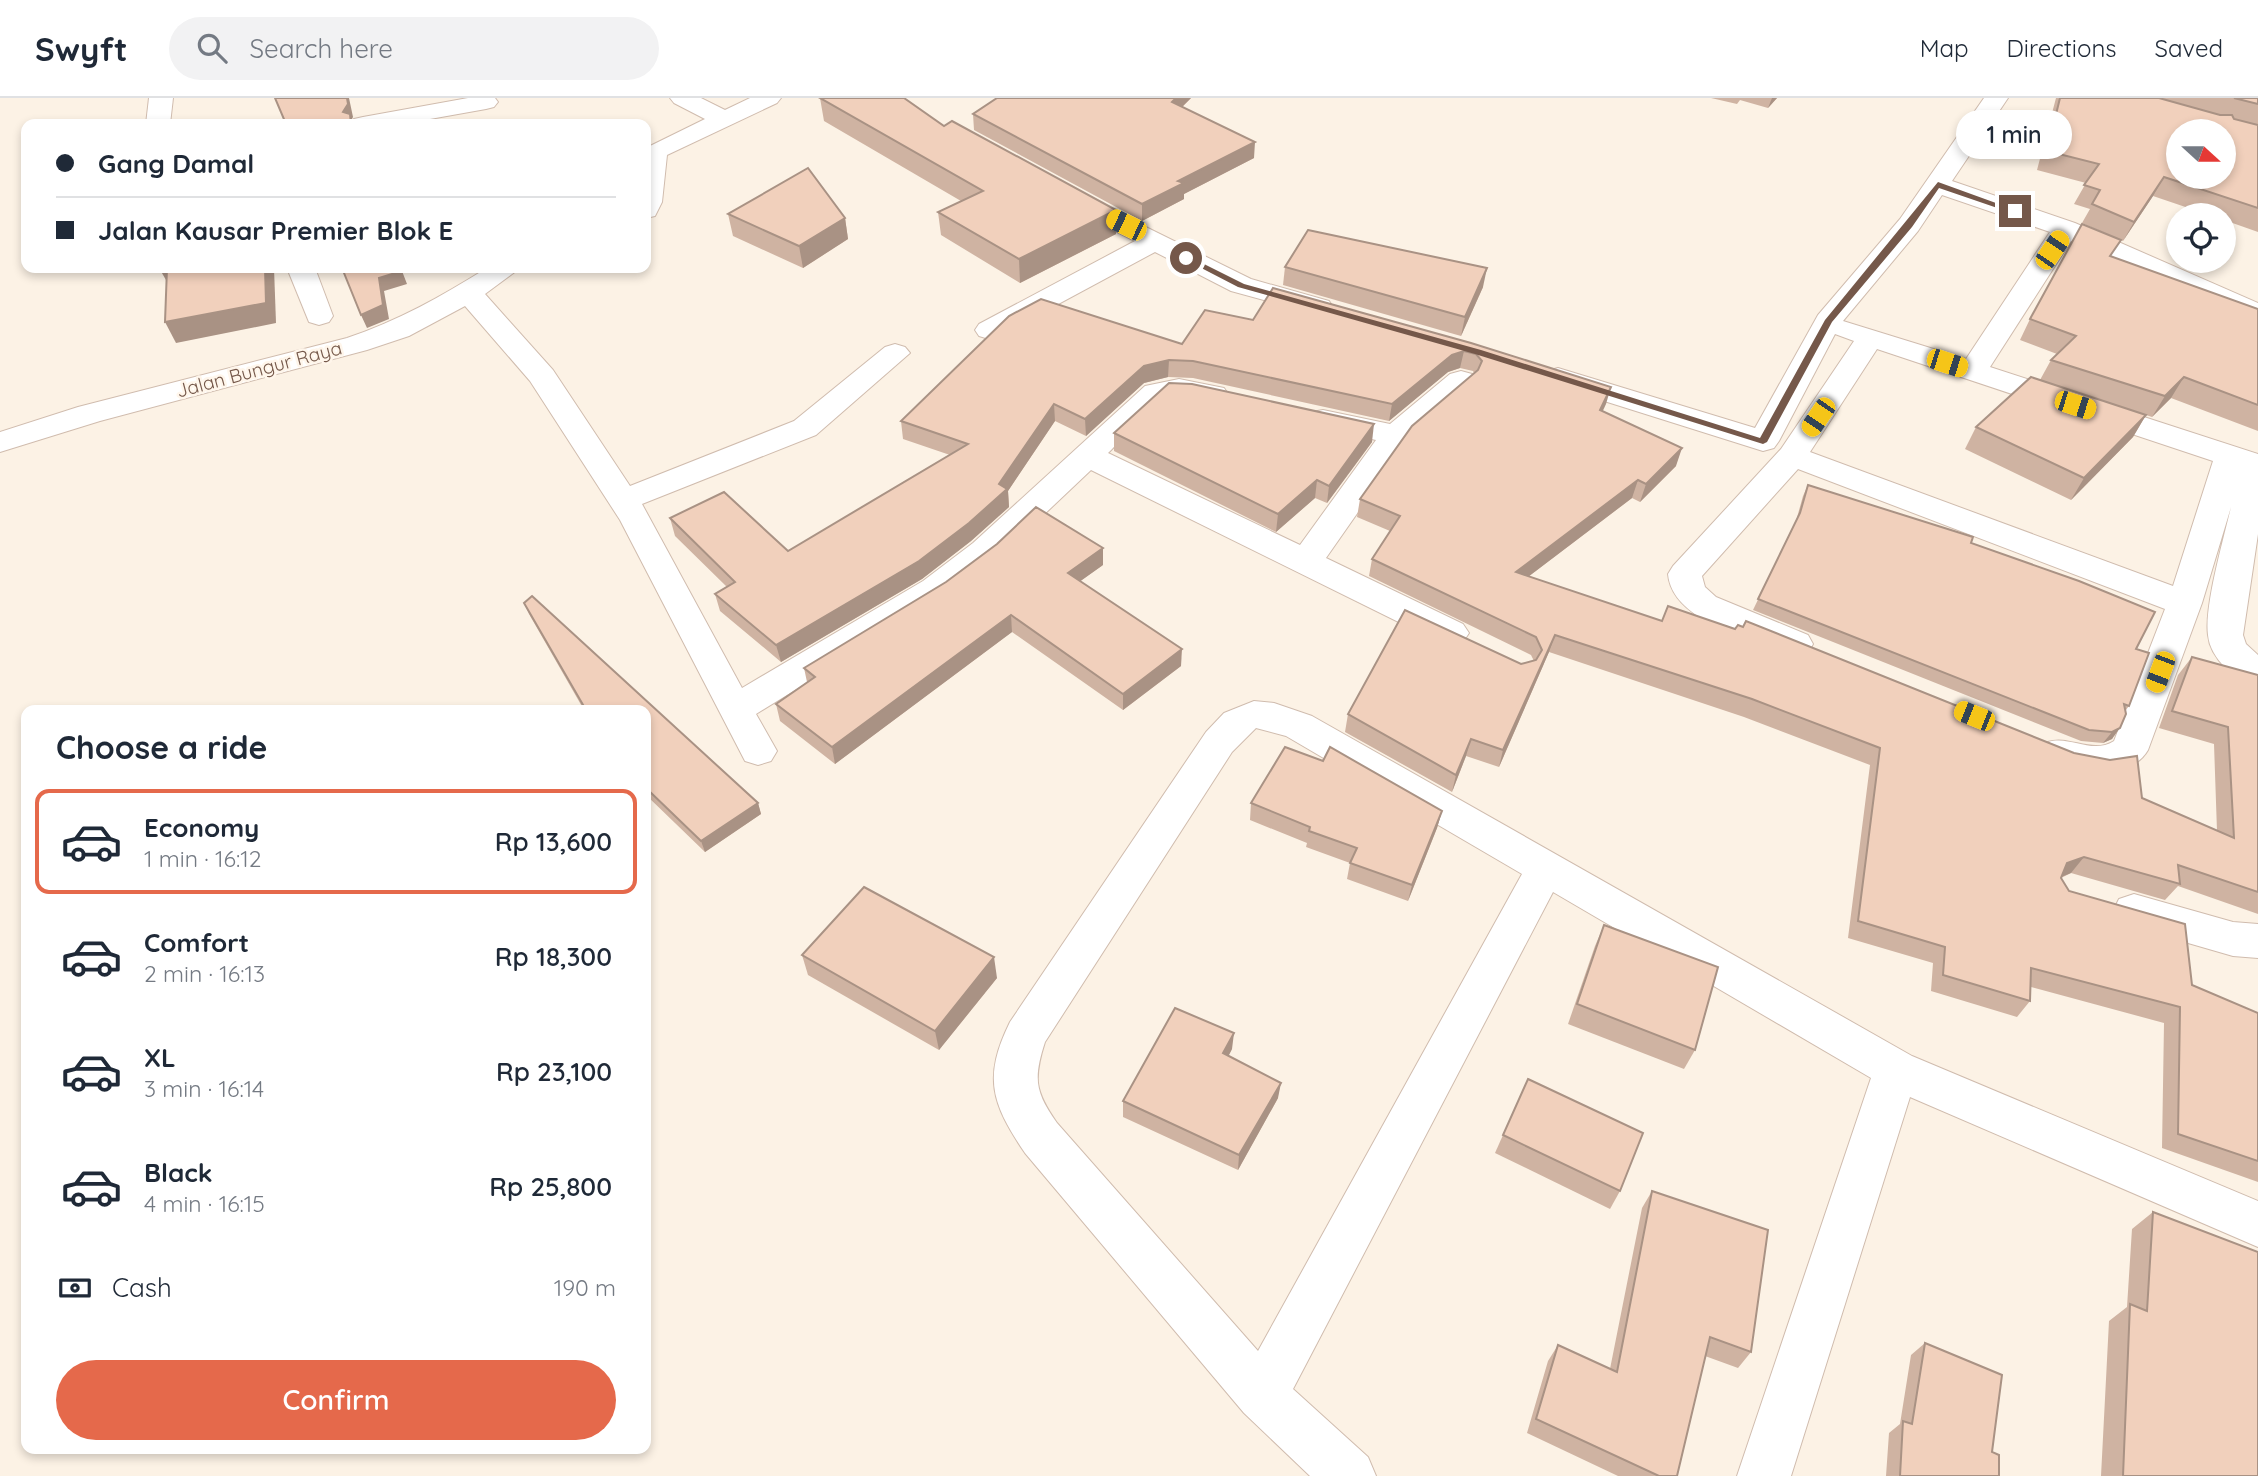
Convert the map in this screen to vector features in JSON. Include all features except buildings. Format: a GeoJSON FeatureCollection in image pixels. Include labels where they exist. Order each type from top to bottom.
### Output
{"type":"FeatureCollection","features":[{"type":"Feature","properties":{"kind":"street"},"geometry":{"type":"LineString","coordinates":[[159,119],[161,98]]}},
{"type":"Feature","properties":{"kind":"street"},"geometry":{"type":"LineString","coordinates":[[682,98],[725,119]]}},
{"type":"Feature","properties":{"kind":"street"},"geometry":{"type":"LineString","coordinates":[[651,163],[657,150],[675,139],[769,98]]}},
{"type":"Feature","properties":{"kind":"street"},"geometry":{"type":"LineString","coordinates":[[1530,368],[1763,442],[1828,321],[1909,225],[1996,98]]}},
{"type":"Feature","properties":{"kind":"street"},"geometry":{"type":"LineString","coordinates":[[373,119],[396,108],[489,108]]}},
{"type":"Feature","properties":{"kind":"street"},"geometry":{"type":"LineString","coordinates":[[1938,185],[2066,229],[2258,313]]}},
{"type":"Feature","properties":{"kind":"street"},"geometry":{"type":"LineString","coordinates":[[1054,189],[1241,285],[1346,315]]}},
{"type":"Feature","properties":{"kind":"street"},"geometry":{"type":"LineString","coordinates":[[1972,372],[2066,229]]}},
{"type":"Feature","properties":{"kind":"street"},"geometry":{"type":"LineString","coordinates":[[989,330],[1156,241]]}},
{"type":"Feature","properties":{"kind":"street"},"geometry":{"type":"LineString","coordinates":[[303,273],[319,316]]}},
{"type":"Feature","properties":{"kind":"street","name":"Jalan Bungur Raya"},"geometry":{"type":"LineString","coordinates":[[0,442],[89,414],[357,344],[399,330],[498,273]]}},
{"type":"Feature","properties":{"kind":"street"},"geometry":{"type":"LineString","coordinates":[[468,292],[542,376],[623,500],[758,751]]}},
{"type":"Feature","properties":{"kind":"street"},"geometry":{"type":"LineString","coordinates":[[1828,321],[1870,338],[2248,462]]}},
{"type":"Feature","properties":{"kind":"street"},"geometry":{"type":"LineString","coordinates":[[1820,654],[1718,613],[1692,597],[1686,586],[1685,575],[1792,456],[1870,338]]}},
{"type":"Feature","properties":{"kind":"street"},"geometry":{"type":"LineString","coordinates":[[623,500],[804,428],[895,353]]}},
{"type":"Feature","properties":{"kind":"street"},"geometry":{"type":"LineString","coordinates":[[1306,561],[1396,435],[1461,380]]}},
{"type":"Feature","properties":{"kind":"street"},"geometry":{"type":"LineString","coordinates":[[735,709],[935,589],[985,551],[1156,392],[1179,388],[1247,402]]}},
{"type":"Feature","properties":{"kind":"street"},"geometry":{"type":"LineString","coordinates":[[1287,411],[1396,435]]}},
{"type":"Feature","properties":{"kind":"street"},"geometry":{"type":"LineString","coordinates":[[1088,456],[1480,648]]}},
{"type":"Feature","properties":{"kind":"street"},"geometry":{"type":"LineString","coordinates":[[1792,456],[2185,603]]}},
{"type":"Feature","properties":{"kind":"street"},"geometry":{"type":"LineString","coordinates":[[2038,742],[2091,761],[2109,761],[2129,750],[2185,603],[2248,462]]}},
{"type":"Feature","properties":{"kind":"street"},"geometry":{"type":"LineString","coordinates":[[2248,462],[2225,635],[2230,650],[2258,676]]}},
{"type":"Feature","properties":{"kind":"street"},"geometry":{"type":"LineString","coordinates":[[1349,1476],[1262,1395],[1041,1138],[1022,1111],[1013,1090],[1014,1066],[1025,1035],[1219,742],[1241,718],[1256,713],[1271,715],[1299,726],[1896,1070],[2258,1224]]}},
{"type":"Feature","properties":{"kind":"street"},"geometry":{"type":"LineString","coordinates":[[1262,1395],[1546,868]]}},
{"type":"Feature","properties":{"kind":"street"},"geometry":{"type":"LineString","coordinates":[[2095,900],[2233,939],[2258,941]]}},
{"type":"Feature","properties":{"kind":"street"},"geometry":{"type":"LineString","coordinates":[[1765,1476],[1896,1070]]}},
{"type":"Feature","properties":{"kind":"route"},"geometry":{"type":"LineString","coordinates":[[1186,258],[1241,285],[1478,352],[1763,442],[1828,321],[1909,225],[1938,185],[2015,211]]}}]}
